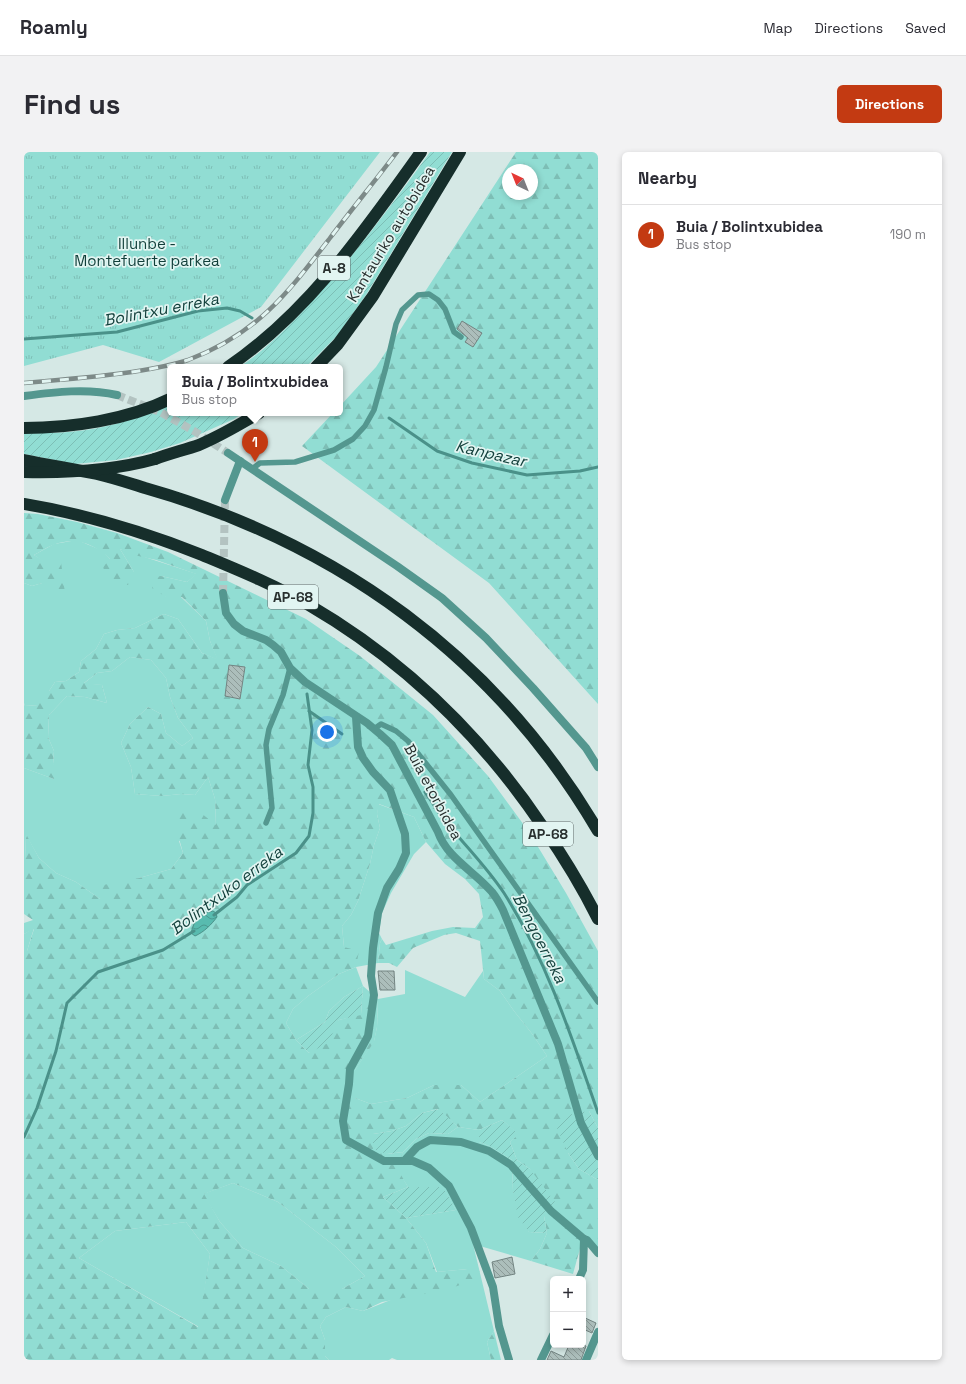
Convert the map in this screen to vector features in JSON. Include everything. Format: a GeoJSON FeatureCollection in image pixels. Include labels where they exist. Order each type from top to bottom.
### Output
{"type":"FeatureCollection","features":[{"type":"Feature","properties":{"kind":"highway","name":"Kantauriko autobidea"},"geometry":{"type":"LineString","coordinates":[[232,364],[262,343],[318,288],[366,229],[422,152]]}},
{"type":"Feature","properties":{"kind":"highway","name":"Kantauriko autobidea"},"geometry":{"type":"LineString","coordinates":[[319,364],[338,344],[373,296],[460,152]]}},
{"type":"Feature","properties":{"kind":"highway"},"geometry":{"type":"LineString","coordinates":[[24,428],[83,424],[127,414],[167,400]]}},
{"type":"Feature","properties":{"kind":"highway"},"geometry":{"type":"LineString","coordinates":[[24,472],[79,472],[131,465],[198,445],[233,428],[253,416]]}},
{"type":"Feature","properties":{"kind":"highway","name":"AP-68"},"geometry":{"type":"LineString","coordinates":[[24,460],[98,474],[196,503],[252,525],[304,550],[355,579],[409,616],[463,662],[490,688],[545,751],[570,786],[598,831]]}},
{"type":"Feature","properties":{"kind":"highway","name":"AP-68"},"geometry":{"type":"LineString","coordinates":[[24,504],[56,509],[116,525],[186,549],[231,567],[308,604],[381,653],[435,698],[490,755],[530,807],[558,848],[598,919]]}},
{"type":"Feature","properties":{"kind":"street"},"geometry":{"type":"LineString","coordinates":[[24,396],[51,392],[81,391],[103,392],[117,395]]}},
{"type":"Feature","properties":{"kind":"street"},"geometry":{"type":"LineString","coordinates":[[228,453],[419,581],[460,613],[533,688],[586,748],[598,767]]}},
{"type":"Feature","properties":{"kind":"street"},"geometry":{"type":"LineString","coordinates":[[225,500],[240,461]]}},
{"type":"Feature","properties":{"kind":"street","name":"Buia etorbidea"},"geometry":{"type":"LineString","coordinates":[[223,593],[226,613],[234,624],[243,631],[266,640],[273,645],[281,652],[290,668],[305,682],[374,729],[392,745],[438,832],[441,842],[453,857],[492,892],[503,910],[558,1044],[581,1123],[598,1156]]}},
{"type":"Feature","properties":{"kind":"street"},"geometry":{"type":"LineString","coordinates":[[356,717],[358,748],[373,772],[390,790],[405,834],[406,853],[399,869],[387,888],[378,913],[371,976],[374,996],[368,1036],[350,1069],[343,1121],[346,1140],[384,1161],[413,1160],[429,1168],[449,1186],[471,1228],[493,1287],[499,1326],[509,1360]]}},
{"type":"Feature","properties":{"kind":"street"},"geometry":{"type":"LineString","coordinates":[[405,1160],[417,1147],[430,1140],[461,1142],[489,1151],[511,1165],[551,1212],[587,1240],[598,1253]]}},
{"type":"Feature","properties":{"kind":"street"},"geometry":{"type":"LineString","coordinates":[[580,1276],[583,1270],[584,1238]]}},
{"type":"Feature","properties":{"kind":"street"},"geometry":{"type":"LineString","coordinates":[[586,1360],[598,1332]]}},
{"type":"Feature","properties":{"kind":"street"},"geometry":{"type":"LineString","coordinates":[[541,1360],[550,1341]]}},
{"type":"Feature","properties":{"kind":"lane"},"geometry":{"type":"LineString","coordinates":[[252,469],[260,463],[295,462],[334,450],[353,439],[365,426],[374,410],[386,368],[396,324],[402,310],[418,294],[429,294],[438,300],[445,309],[454,332],[461,337]]}},
{"type":"Feature","properties":{"kind":"lane"},"geometry":{"type":"LineString","coordinates":[[266,823],[272,808],[266,745],[269,728],[283,695],[290,668]]}},
{"type":"Feature","properties":{"kind":"lane"},"geometry":{"type":"LineString","coordinates":[[374,729],[381,724],[396,731],[409,742],[451,794],[598,1002]]}},
{"type":"Feature","properties":{"kind":"green space","name":"Illunbe - Montefuerte parkea"},"geometry":{"type":"Polygon","coordinates":[[[24,152],[380,152],[261,307],[159,362],[103,345],[24,366],[24,152]]]}},
{"type":"Feature","properties":{"kind":"green space"},"geometry":{"type":"Polygon","coordinates":[[[430,152],[452,152],[366,295],[336,337],[309,364],[243,364],[278,336],[329,283],[374,228],[430,152]]]}},
{"type":"Feature","properties":{"kind":"green space"},"geometry":{"type":"Polygon","coordinates":[[[516,152],[598,152],[598,704],[489,583],[302,446],[330,416],[343,416],[343,403],[376,367],[502,174],[502,200],[538,200],[538,164],[508,164],[516,152]]]}},
{"type":"Feature","properties":{"kind":"green space"},"geometry":{"type":"Polygon","coordinates":[[[167,404],[167,416],[238,416],[180,443],[151,452],[116,460],[75,464],[24,454],[24,433],[86,430],[115,424],[167,404]]]}},
{"type":"Feature","properties":{"kind":"green space"},"geometry":{"type":"Polygon","coordinates":[[[24,513],[38,514],[77,522],[117,533],[168,552],[306,619],[360,656],[433,715],[488,776],[529,832],[566,893],[598,951],[598,1128],[589,1111],[568,1153],[579,1169],[598,1180],[598,1251],[584,1234],[573,1274],[531,1261],[540,1249],[547,1233],[544,1216],[530,1169],[517,1160],[510,1142],[518,1134],[502,1120],[479,1130],[458,1127],[438,1109],[422,1113],[406,1126],[392,1131],[373,1134],[387,1154],[403,1152],[397,1168],[408,1187],[383,1197],[406,1218],[426,1243],[436,1272],[468,1269],[480,1271],[471,1281],[446,1290],[382,1302],[363,1311],[346,1307],[326,1317],[320,1326],[325,1340],[325,1356],[329,1360],[24,1360],[24,951],[27,951],[34,929],[24,934],[24,923],[33,920],[24,914],[24,860],[26,834],[39,858],[56,873],[76,882],[100,899],[103,885],[139,878],[171,869],[183,853],[174,820],[182,812],[201,813],[216,825],[215,799],[208,777],[195,795],[181,794],[162,796],[135,794],[131,767],[121,743],[130,724],[148,707],[161,714],[166,733],[182,746],[193,738],[178,718],[170,697],[166,678],[151,660],[130,657],[112,671],[97,673],[84,683],[102,685],[107,703],[85,697],[67,696],[49,715],[48,737],[54,751],[53,764],[60,771],[54,779],[24,768],[24,703],[25,706],[38,705],[38,692],[49,691],[55,682],[66,681],[79,672],[81,661],[96,649],[104,634],[117,630],[135,628],[164,614],[178,619],[202,653],[217,659],[210,641],[206,621],[182,597],[166,597],[152,588],[155,577],[161,576],[187,582],[196,574],[156,560],[134,555],[120,549],[134,572],[128,585],[109,583],[103,567],[110,559],[98,549],[84,543],[69,541],[51,546],[34,555],[44,561],[61,562],[65,593],[42,583],[32,586],[24,583],[24,513]],[[379,804],[377,814],[380,828],[374,845],[370,864],[358,901],[351,915],[342,926],[344,947],[359,951],[356,967],[339,974],[308,996],[293,1009],[286,1023],[296,1040],[309,1053],[339,1020],[361,1014],[363,986],[378,999],[377,1027],[374,1042],[355,1070],[355,1098],[371,1104],[407,1098],[434,1085],[461,1085],[480,1102],[547,1056],[500,991],[484,979],[480,941],[456,933],[444,935],[413,948],[397,967],[389,963],[378,963],[380,943],[382,939],[386,945],[432,931],[453,927],[475,928],[483,917],[479,894],[465,879],[445,864],[426,842],[414,817],[379,804]],[[233,1183],[204,1194],[220,1222],[243,1248],[281,1266],[309,1289],[342,1289],[365,1276],[336,1247],[278,1202],[233,1183]],[[186,1222],[115,1231],[79,1258],[198,1327],[210,1254],[186,1222]]]}},
{"type":"Feature","properties":{"kind":"green space"},"geometry":{"type":"Polygon","coordinates":[[[77,540],[101,550],[110,559],[134,572],[120,549],[197,574],[187,582],[161,576],[166,597],[181,597],[206,621],[210,641],[218,660],[202,653],[178,619],[164,614],[135,628],[117,630],[104,634],[96,649],[81,661],[79,672],[66,681],[55,682],[38,705],[25,706],[24,583],[32,586],[42,583],[44,562],[34,555],[54,544],[77,540]]]}},
{"type":"Feature","properties":{"kind":"green space"},"geometry":{"type":"Polygon","coordinates":[[[130,657],[151,660],[166,678],[170,697],[178,718],[193,738],[182,746],[166,733],[161,714],[148,707],[130,724],[121,743],[131,767],[135,794],[162,796],[181,794],[195,795],[208,777],[215,799],[216,826],[179,841],[183,853],[171,869],[139,878],[100,899],[76,882],[56,873],[39,858],[26,835],[24,860],[24,768],[54,779],[54,751],[48,737],[49,715],[67,696],[85,697],[107,703],[102,685],[83,684],[97,673],[112,671],[130,657]]]}},
{"type":"Feature","properties":{"kind":"green space"},"geometry":{"type":"Polygon","coordinates":[[[378,804],[414,817],[426,842],[414,854],[391,893],[382,913],[379,933],[382,939],[380,943],[378,963],[356,967],[344,947],[342,926],[351,915],[358,901],[370,864],[374,845],[380,828],[377,814],[378,804]]]}},
{"type":"Feature","properties":{"kind":"green space"},"geometry":{"type":"Polygon","coordinates":[[[34,928],[27,951],[24,951],[24,934],[34,928]]]}},
{"type":"Feature","properties":{"kind":"green space"},"geometry":{"type":"Polygon","coordinates":[[[356,967],[363,986],[344,997],[329,1011],[325,1022],[296,1040],[286,1023],[293,1009],[308,996],[339,974],[356,967]]]}},
{"type":"Feature","properties":{"kind":"green space"},"geometry":{"type":"Polygon","coordinates":[[[405,970],[465,997],[483,971],[484,979],[500,991],[547,1056],[480,1102],[461,1085],[434,1085],[407,1098],[371,1104],[355,1098],[355,1070],[374,1041],[377,1027],[378,999],[405,994],[405,970]]]}},
{"type":"Feature","properties":{"kind":"green space"},"geometry":{"type":"Polygon","coordinates":[[[363,986],[361,1015],[339,1020],[328,1043],[309,1053],[296,1040],[325,1022],[329,1011],[344,997],[363,986]]]}},
{"type":"Feature","properties":{"kind":"green space"},"geometry":{"type":"Polygon","coordinates":[[[439,1109],[458,1127],[448,1134],[429,1133],[416,1139],[403,1152],[387,1154],[373,1149],[373,1134],[392,1131],[406,1126],[422,1113],[439,1109]]]}},
{"type":"Feature","properties":{"kind":"green space"},"geometry":{"type":"Polygon","coordinates":[[[589,1111],[598,1128],[598,1180],[579,1169],[568,1153],[557,1128],[567,1115],[589,1111]]]}},
{"type":"Feature","properties":{"kind":"green space"},"geometry":{"type":"Polygon","coordinates":[[[502,1120],[519,1134],[510,1142],[517,1160],[530,1169],[555,1202],[544,1216],[547,1233],[529,1232],[518,1217],[513,1191],[512,1160],[489,1146],[479,1142],[479,1130],[502,1120]]]}},
{"type":"Feature","properties":{"kind":"green space"},"geometry":{"type":"Polygon","coordinates":[[[458,1127],[479,1130],[479,1142],[489,1146],[512,1160],[513,1191],[529,1232],[547,1233],[540,1249],[531,1261],[473,1244],[494,1331],[487,1342],[491,1360],[397,1360],[392,1358],[389,1360],[329,1360],[325,1356],[325,1340],[320,1326],[326,1317],[346,1307],[363,1311],[468,1269],[437,1272],[426,1243],[406,1218],[456,1210],[443,1188],[408,1187],[396,1168],[403,1152],[416,1139],[429,1133],[448,1134],[458,1127]]]}},
{"type":"Feature","properties":{"kind":"green space"},"geometry":{"type":"Polygon","coordinates":[[[233,1183],[278,1202],[336,1247],[365,1276],[342,1289],[309,1289],[281,1266],[243,1248],[220,1222],[203,1194],[233,1183]]]}},
{"type":"Feature","properties":{"kind":"green space"},"geometry":{"type":"Polygon","coordinates":[[[408,1187],[443,1187],[456,1210],[406,1218],[383,1197],[408,1187]]]}},
{"type":"Feature","properties":{"kind":"green space"},"geometry":{"type":"Polygon","coordinates":[[[186,1222],[210,1254],[199,1327],[79,1258],[115,1231],[186,1222]]]}},
{"type":"Feature","properties":{"kind":"green space"},"geometry":{"type":"Polygon","coordinates":[[[494,1331],[501,1360],[491,1360],[487,1342],[494,1331]]]}},
{"type":"Feature","properties":{"kind":"water"},"geometry":{"type":"Polygon","coordinates":[[[213,911],[216,913],[217,917],[210,925],[195,936],[191,933],[198,918],[213,911]]]}},
{"type":"Feature","properties":{"kind":"building"},"geometry":{"type":"Polygon","coordinates":[[[462,321],[482,333],[473,347],[465,342],[468,338],[457,329],[462,321]]]}},
{"type":"Feature","properties":{"kind":"building"},"geometry":{"type":"Polygon","coordinates":[[[229,665],[245,667],[240,699],[225,696],[229,665]]]}},
{"type":"Feature","properties":{"kind":"building"},"geometry":{"type":"Polygon","coordinates":[[[378,971],[394,971],[395,990],[380,990],[378,971]]]}},
{"type":"Feature","properties":{"kind":"building"},"geometry":{"type":"Polygon","coordinates":[[[512,1257],[515,1274],[495,1278],[492,1262],[512,1257]]]}},
{"type":"Feature","properties":{"kind":"building"},"geometry":{"type":"Polygon","coordinates":[[[586,1318],[596,1323],[592,1333],[586,1330],[586,1318]]]}},
{"type":"Feature","properties":{"kind":"building"},"geometry":{"type":"Polygon","coordinates":[[[568,1348],[585,1348],[581,1360],[547,1360],[551,1351],[564,1357],[568,1348]]]}},
{"type":"Feature","properties":{"kind":"waterway","name":"Bolintxu erreka"},"geometry":{"type":"LineString","coordinates":[[24,339],[117,332],[198,311],[227,308],[240,311],[252,318]]}},
{"type":"Feature","properties":{"kind":"waterway","name":"Kanpazar"},"geometry":{"type":"LineString","coordinates":[[389,418],[437,451],[472,463],[527,475],[580,471],[598,467]]}},
{"type":"Feature","properties":{"kind":"waterway","name":"Bolintxuko erreka"},"geometry":{"type":"LineString","coordinates":[[214,915],[237,897],[247,885],[296,853],[309,836],[313,813],[313,787],[308,765],[312,730],[307,694]]}},
{"type":"Feature","properties":{"kind":"waterway","name":"Bengoerreka"},"geometry":{"type":"LineString","coordinates":[[309,711],[342,734]]}},
{"type":"Feature","properties":{"kind":"waterway","name":"Bengoerreka"},"geometry":{"type":"LineString","coordinates":[[425,792],[444,820],[497,883],[519,919],[546,973],[557,1000],[598,1113]]}},
{"type":"Feature","properties":{"kind":"waterway","name":"Bolintxuko erreka"},"geometry":{"type":"LineString","coordinates":[[24,1137],[37,1108],[56,1051],[67,1003],[98,972],[163,950],[194,931]]}},
{"type":"Feature","properties":{"kind":"tunnel"},"geometry":{"type":"LineString","coordinates":[[117,395],[167,416]]}},
{"type":"Feature","properties":{"kind":"tunnel"},"geometry":{"type":"LineString","coordinates":[[167,416],[228,453]]}},
{"type":"Feature","properties":{"kind":"tunnel"},"geometry":{"type":"LineString","coordinates":[[223,593],[225,500]]}},
{"type":"Feature","properties":{"kind":"railway"},"geometry":{"type":"LineString","coordinates":[[174,364],[212,350],[252,325],[269,310],[299,277],[397,152]]}},
{"type":"Feature","properties":{"kind":"railway"},"geometry":{"type":"LineString","coordinates":[[24,383],[118,374],[167,366]]}},
{"type":"Feature","properties":{"kind":"place","name":"Buia / Bolintxubidea"},"geometry":{"type":"Point","coordinates":[255,462]}}]}
